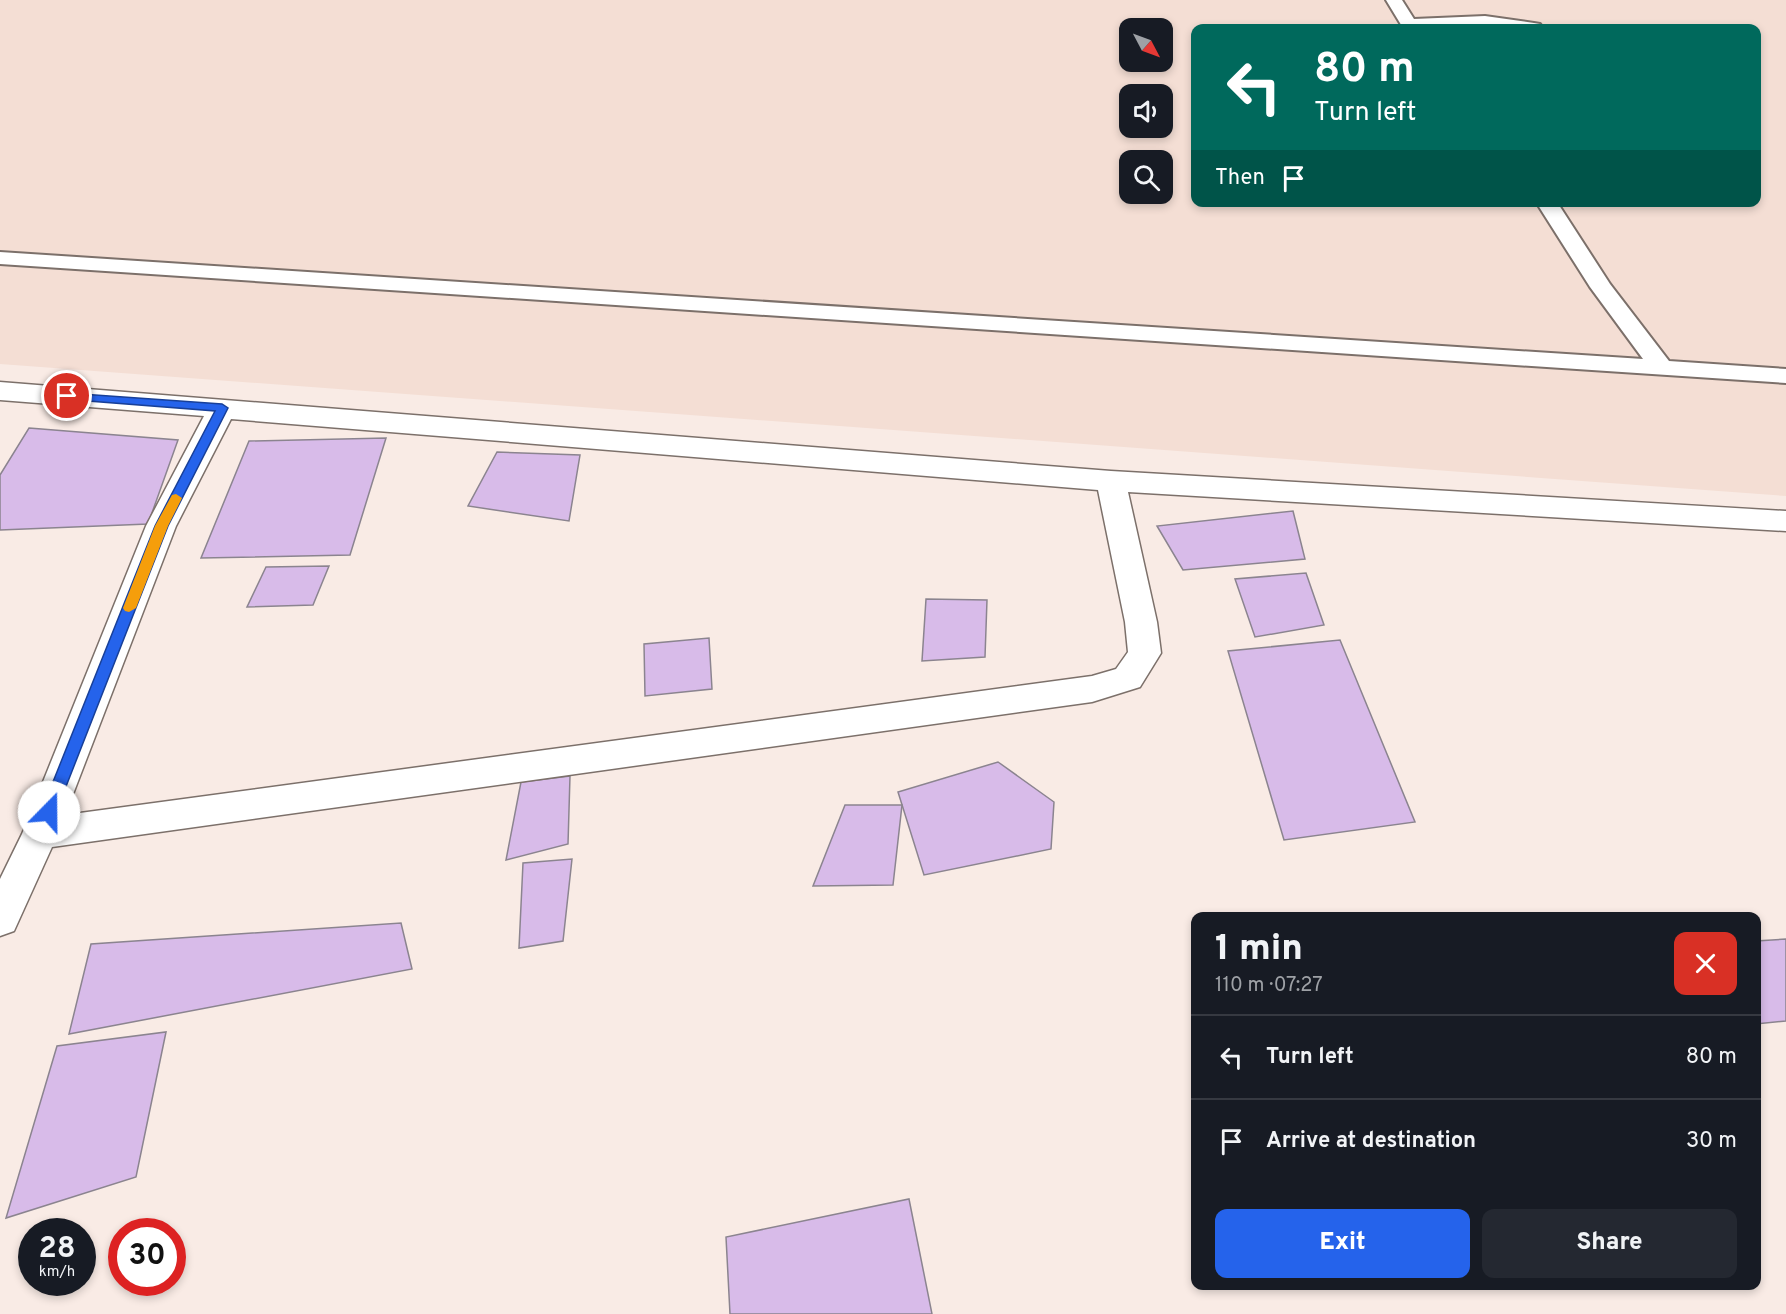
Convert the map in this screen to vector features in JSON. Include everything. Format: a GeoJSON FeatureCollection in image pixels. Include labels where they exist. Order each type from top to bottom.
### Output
{"type":"FeatureCollection","features":[{"type":"Feature","properties":{"kind":"street"},"geometry":{"type":"LineString","coordinates":[[0,391],[1111,481],[1786,521]]}},
{"type":"Feature","properties":{"kind":"street"},"geometry":{"type":"LineString","coordinates":[[0,919],[40,834],[161,526],[222,408]]}},
{"type":"Feature","properties":{"kind":"street"},"geometry":{"type":"LineString","coordinates":[[40,834],[1092,689],[1128,678],[1145,653],[1141,622],[1111,481]]}},
{"type":"Feature","properties":{"kind":"lane"},"geometry":{"type":"LineString","coordinates":[[1394,0],[1409,24]]}},
{"type":"Feature","properties":{"kind":"lane"},"geometry":{"type":"LineString","coordinates":[[1440,24],[1485,21],[1506,24]]}},
{"type":"Feature","properties":{"kind":"lane"},"geometry":{"type":"LineString","coordinates":[[1549,207],[1601,287],[1661,367]]}},
{"type":"Feature","properties":{"kind":"lane"},"geometry":{"type":"LineString","coordinates":[[0,258],[1786,376]]}},
{"type":"Feature","properties":{"kind":"shaded area"},"geometry":{"type":"Polygon","coordinates":[[[0,0],[1786,0],[1786,496],[0,364],[0,0]]]}},
{"type":"Feature","properties":{"kind":"building"},"geometry":{"type":"Polygon","coordinates":[[[29,428],[178,440],[148,524],[0,530],[0,475],[29,428]]]}},
{"type":"Feature","properties":{"kind":"building"},"geometry":{"type":"Polygon","coordinates":[[[386,438],[350,555],[201,558],[249,441],[386,438]]]}},
{"type":"Feature","properties":{"kind":"building"},"geometry":{"type":"Polygon","coordinates":[[[497,452],[580,455],[569,521],[468,506],[497,452]]]}},
{"type":"Feature","properties":{"kind":"building"},"geometry":{"type":"Polygon","coordinates":[[[1293,511],[1305,559],[1183,570],[1157,526],[1293,511]]]}},
{"type":"Feature","properties":{"kind":"building"},"geometry":{"type":"Polygon","coordinates":[[[329,566],[313,605],[247,607],[266,567],[329,566]]]}},
{"type":"Feature","properties":{"kind":"building"},"geometry":{"type":"Polygon","coordinates":[[[1306,573],[1324,625],[1255,637],[1235,579],[1306,573]]]}},
{"type":"Feature","properties":{"kind":"building"},"geometry":{"type":"Polygon","coordinates":[[[926,599],[987,600],[985,657],[922,661],[926,599]]]}},
{"type":"Feature","properties":{"kind":"building"},"geometry":{"type":"Polygon","coordinates":[[[709,638],[712,689],[645,696],[644,644],[709,638]]]}},
{"type":"Feature","properties":{"kind":"building"},"geometry":{"type":"Polygon","coordinates":[[[1340,640],[1415,822],[1284,840],[1228,651],[1340,640]]]}},
{"type":"Feature","properties":{"kind":"building"},"geometry":{"type":"Polygon","coordinates":[[[998,762],[1054,802],[1051,849],[924,875],[898,792],[998,762]]]}},
{"type":"Feature","properties":{"kind":"building"},"geometry":{"type":"Polygon","coordinates":[[[570,776],[568,844],[506,860],[521,782],[570,776]]]}},
{"type":"Feature","properties":{"kind":"building"},"geometry":{"type":"Polygon","coordinates":[[[845,805],[902,805],[893,885],[813,886],[845,805]]]}},
{"type":"Feature","properties":{"kind":"building"},"geometry":{"type":"Polygon","coordinates":[[[572,859],[563,941],[519,948],[523,863],[572,859]]]}},
{"type":"Feature","properties":{"kind":"building"},"geometry":{"type":"Polygon","coordinates":[[[401,923],[412,969],[69,1034],[91,944],[401,923]]]}},
{"type":"Feature","properties":{"kind":"building"},"geometry":{"type":"Polygon","coordinates":[[[1786,939],[1786,1021],[1761,1024],[1761,941],[1786,939]]]}},
{"type":"Feature","properties":{"kind":"building"},"geometry":{"type":"Polygon","coordinates":[[[166,1032],[136,1177],[6,1218],[57,1046],[166,1032]]]}},
{"type":"Feature","properties":{"kind":"building"},"geometry":{"type":"Polygon","coordinates":[[[909,1199],[932,1314],[730,1314],[726,1237],[909,1199]]]}},
{"type":"Feature","properties":{"kind":"slow traffic"},"geometry":{"type":"LineString","coordinates":[[129,608],[161,526],[176,498]]}},
{"type":"Feature","properties":{"kind":"route"},"geometry":{"type":"LineString","coordinates":[[49,812],[161,526],[222,408],[67,396]]}}]}
